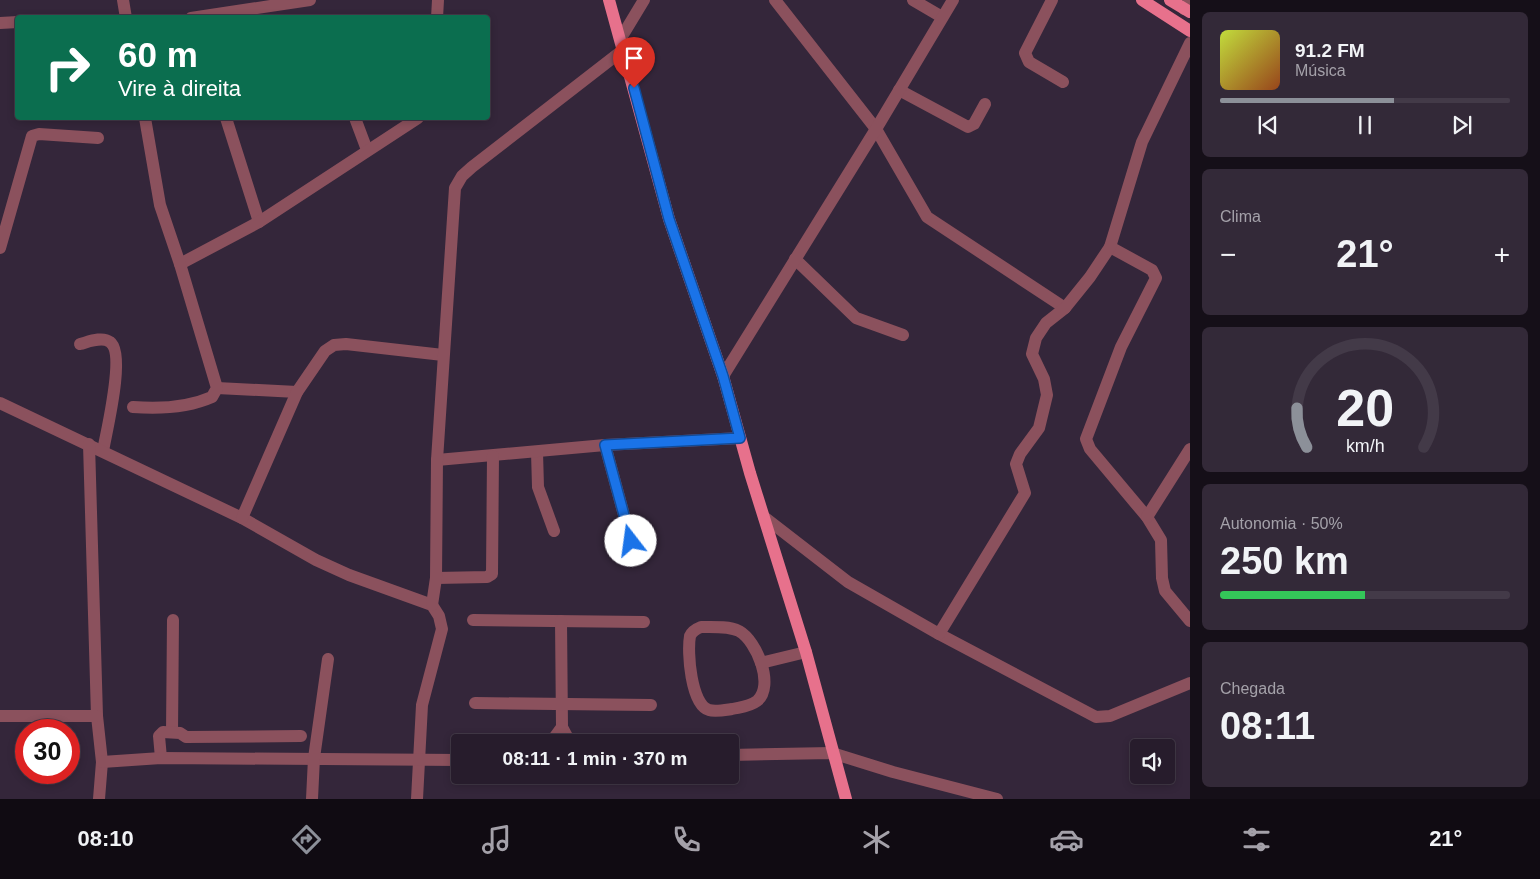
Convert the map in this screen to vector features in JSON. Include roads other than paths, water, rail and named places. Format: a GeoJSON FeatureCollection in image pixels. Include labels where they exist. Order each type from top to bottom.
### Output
{"type":"FeatureCollection","features":[{"type":"Feature","properties":{"kind":"main road"},"geometry":{"type":"LineString","coordinates":[[609,0],[669,219],[723,376],[740,438],[806,652],[846,799]]}},
{"type":"Feature","properties":{"kind":"main road"},"geometry":{"type":"LineString","coordinates":[[1142,0],[1190,31]]}},
{"type":"Feature","properties":{"kind":"main road"},"geometry":{"type":"LineString","coordinates":[[1170,0],[1188,7]]}},
{"type":"Feature","properties":{"kind":"street"},"geometry":{"type":"LineString","coordinates":[[123,0],[126,15]]}},
{"type":"Feature","properties":{"kind":"street"},"geometry":{"type":"LineString","coordinates":[[210,15],[239,6],[310,0]]}},
{"type":"Feature","properties":{"kind":"street"},"geometry":{"type":"LineString","coordinates":[[437,15],[438,0]]}},
{"type":"Feature","properties":{"kind":"street"},"geometry":{"type":"LineString","coordinates":[[432,605],[436,578],[437,460],[455,188],[462,176],[472,167],[622,44],[644,0]]}},
{"type":"Feature","properties":{"kind":"street"},"geometry":{"type":"LineString","coordinates":[[775,0],[876,129],[927,217],[1065,308]]}},
{"type":"Feature","properties":{"kind":"street"},"geometry":{"type":"LineString","coordinates":[[912,0],[942,17]]}},
{"type":"Feature","properties":{"kind":"street"},"geometry":{"type":"LineString","coordinates":[[723,376],[876,129],[953,0]]}},
{"type":"Feature","properties":{"kind":"street"},"geometry":{"type":"LineString","coordinates":[[1052,0],[1024,53],[1029,62],[1064,82]]}},
{"type":"Feature","properties":{"kind":"street"},"geometry":{"type":"LineString","coordinates":[[0,23],[15,22]]}},
{"type":"Feature","properties":{"kind":"street"},"geometry":{"type":"LineString","coordinates":[[939,634],[1025,493],[1016,464],[1020,454],[1039,428],[1047,395],[1044,379],[1032,354],[1040,330],[1065,308],[1090,277],[1110,247],[1142,142],[1190,43]]}},
{"type":"Feature","properties":{"kind":"street"},"geometry":{"type":"LineString","coordinates":[[898,90],[968,127],[974,124],[985,104]]}},
{"type":"Feature","properties":{"kind":"street"},"geometry":{"type":"LineString","coordinates":[[133,407],[155,408],[191,403],[212,397],[217,388],[180,264],[160,205],[145,120]]}},
{"type":"Feature","properties":{"kind":"street"},"geometry":{"type":"LineString","coordinates":[[227,120],[259,222]]}},
{"type":"Feature","properties":{"kind":"street"},"geometry":{"type":"LineString","coordinates":[[356,120],[367,150]]}},
{"type":"Feature","properties":{"kind":"street"},"geometry":{"type":"LineString","coordinates":[[180,264],[259,222],[415,120]]}},
{"type":"Feature","properties":{"kind":"street"},"geometry":{"type":"LineString","coordinates":[[0,248],[32,136],[39,134],[98,138]]}},
{"type":"Feature","properties":{"kind":"street"},"geometry":{"type":"LineString","coordinates":[[1110,247],[1152,270],[1156,278],[1121,346],[1086,439],[1090,448],[1147,517],[1162,545],[1162,578],[1165,591],[1190,621]]}},
{"type":"Feature","properties":{"kind":"street"},"geometry":{"type":"LineString","coordinates":[[795,259],[856,318],[903,335]]}},
{"type":"Feature","properties":{"kind":"street"},"geometry":{"type":"LineString","coordinates":[[80,344],[105,339],[112,343],[115,349],[116,373],[103,451]]}},
{"type":"Feature","properties":{"kind":"street"},"geometry":{"type":"LineString","coordinates":[[242,518],[297,392],[324,351],[334,345],[346,344],[444,355]]}},
{"type":"Feature","properties":{"kind":"street"},"geometry":{"type":"LineString","coordinates":[[217,388],[297,392]]}},
{"type":"Feature","properties":{"kind":"street"},"geometry":{"type":"LineString","coordinates":[[0,403],[242,518],[341,572],[432,605],[439,616],[442,629],[422,705],[417,799]]}},
{"type":"Feature","properties":{"kind":"street"},"geometry":{"type":"LineString","coordinates":[[437,460],[605,445],[740,438]]}},
{"type":"Feature","properties":{"kind":"street"},"geometry":{"type":"LineString","coordinates":[[89,444],[97,716],[102,762],[99,799]]}},
{"type":"Feature","properties":{"kind":"street"},"geometry":{"type":"LineString","coordinates":[[605,445],[631,541]]}},
{"type":"Feature","properties":{"kind":"street"},"geometry":{"type":"LineString","coordinates":[[1147,517],[1190,449]]}},
{"type":"Feature","properties":{"kind":"street"},"geometry":{"type":"LineString","coordinates":[[537,452],[538,487],[554,531]]}},
{"type":"Feature","properties":{"kind":"street"},"geometry":{"type":"LineString","coordinates":[[436,578],[487,577],[492,574],[493,456]]}},
{"type":"Feature","properties":{"kind":"street"},"geometry":{"type":"LineString","coordinates":[[764,517],[848,582],[939,634],[1098,718],[1110,716],[1190,683]]}},
{"type":"Feature","properties":{"kind":"street"},"geometry":{"type":"LineString","coordinates":[[172,732],[173,620]]}},
{"type":"Feature","properties":{"kind":"street"},"geometry":{"type":"LineString","coordinates":[[473,620],[644,622]]}},
{"type":"Feature","properties":{"kind":"street"},"geometry":{"type":"LineString","coordinates":[[561,621],[562,727],[566,734]]}},
{"type":"Feature","properties":{"kind":"street"},"geometry":{"type":"LineString","coordinates":[[701,627],[737,630],[747,637],[762,663],[763,692],[759,699],[750,706],[710,711],[702,706],[695,696],[691,670],[690,635],[694,630],[701,627]]}},
{"type":"Feature","properties":{"kind":"street"},"geometry":{"type":"LineString","coordinates":[[762,663],[806,652]]}},
{"type":"Feature","properties":{"kind":"street"},"geometry":{"type":"LineString","coordinates":[[312,799],[314,758],[328,659]]}},
{"type":"Feature","properties":{"kind":"street"},"geometry":{"type":"LineString","coordinates":[[475,703],[651,705]]}},
{"type":"Feature","properties":{"kind":"street"},"geometry":{"type":"LineString","coordinates":[[0,716],[97,716]]}},
{"type":"Feature","properties":{"kind":"street"},"geometry":{"type":"LineString","coordinates":[[557,734],[562,727]]}},
{"type":"Feature","properties":{"kind":"street"},"geometry":{"type":"LineString","coordinates":[[161,758],[160,734],[172,732],[186,737],[301,736]]}},
{"type":"Feature","properties":{"kind":"street"},"geometry":{"type":"LineString","coordinates":[[739,755],[832,753],[893,772],[935,781],[997,799]]}},
{"type":"Feature","properties":{"kind":"street"},"geometry":{"type":"LineString","coordinates":[[102,762],[161,758],[451,760]]}}]}
